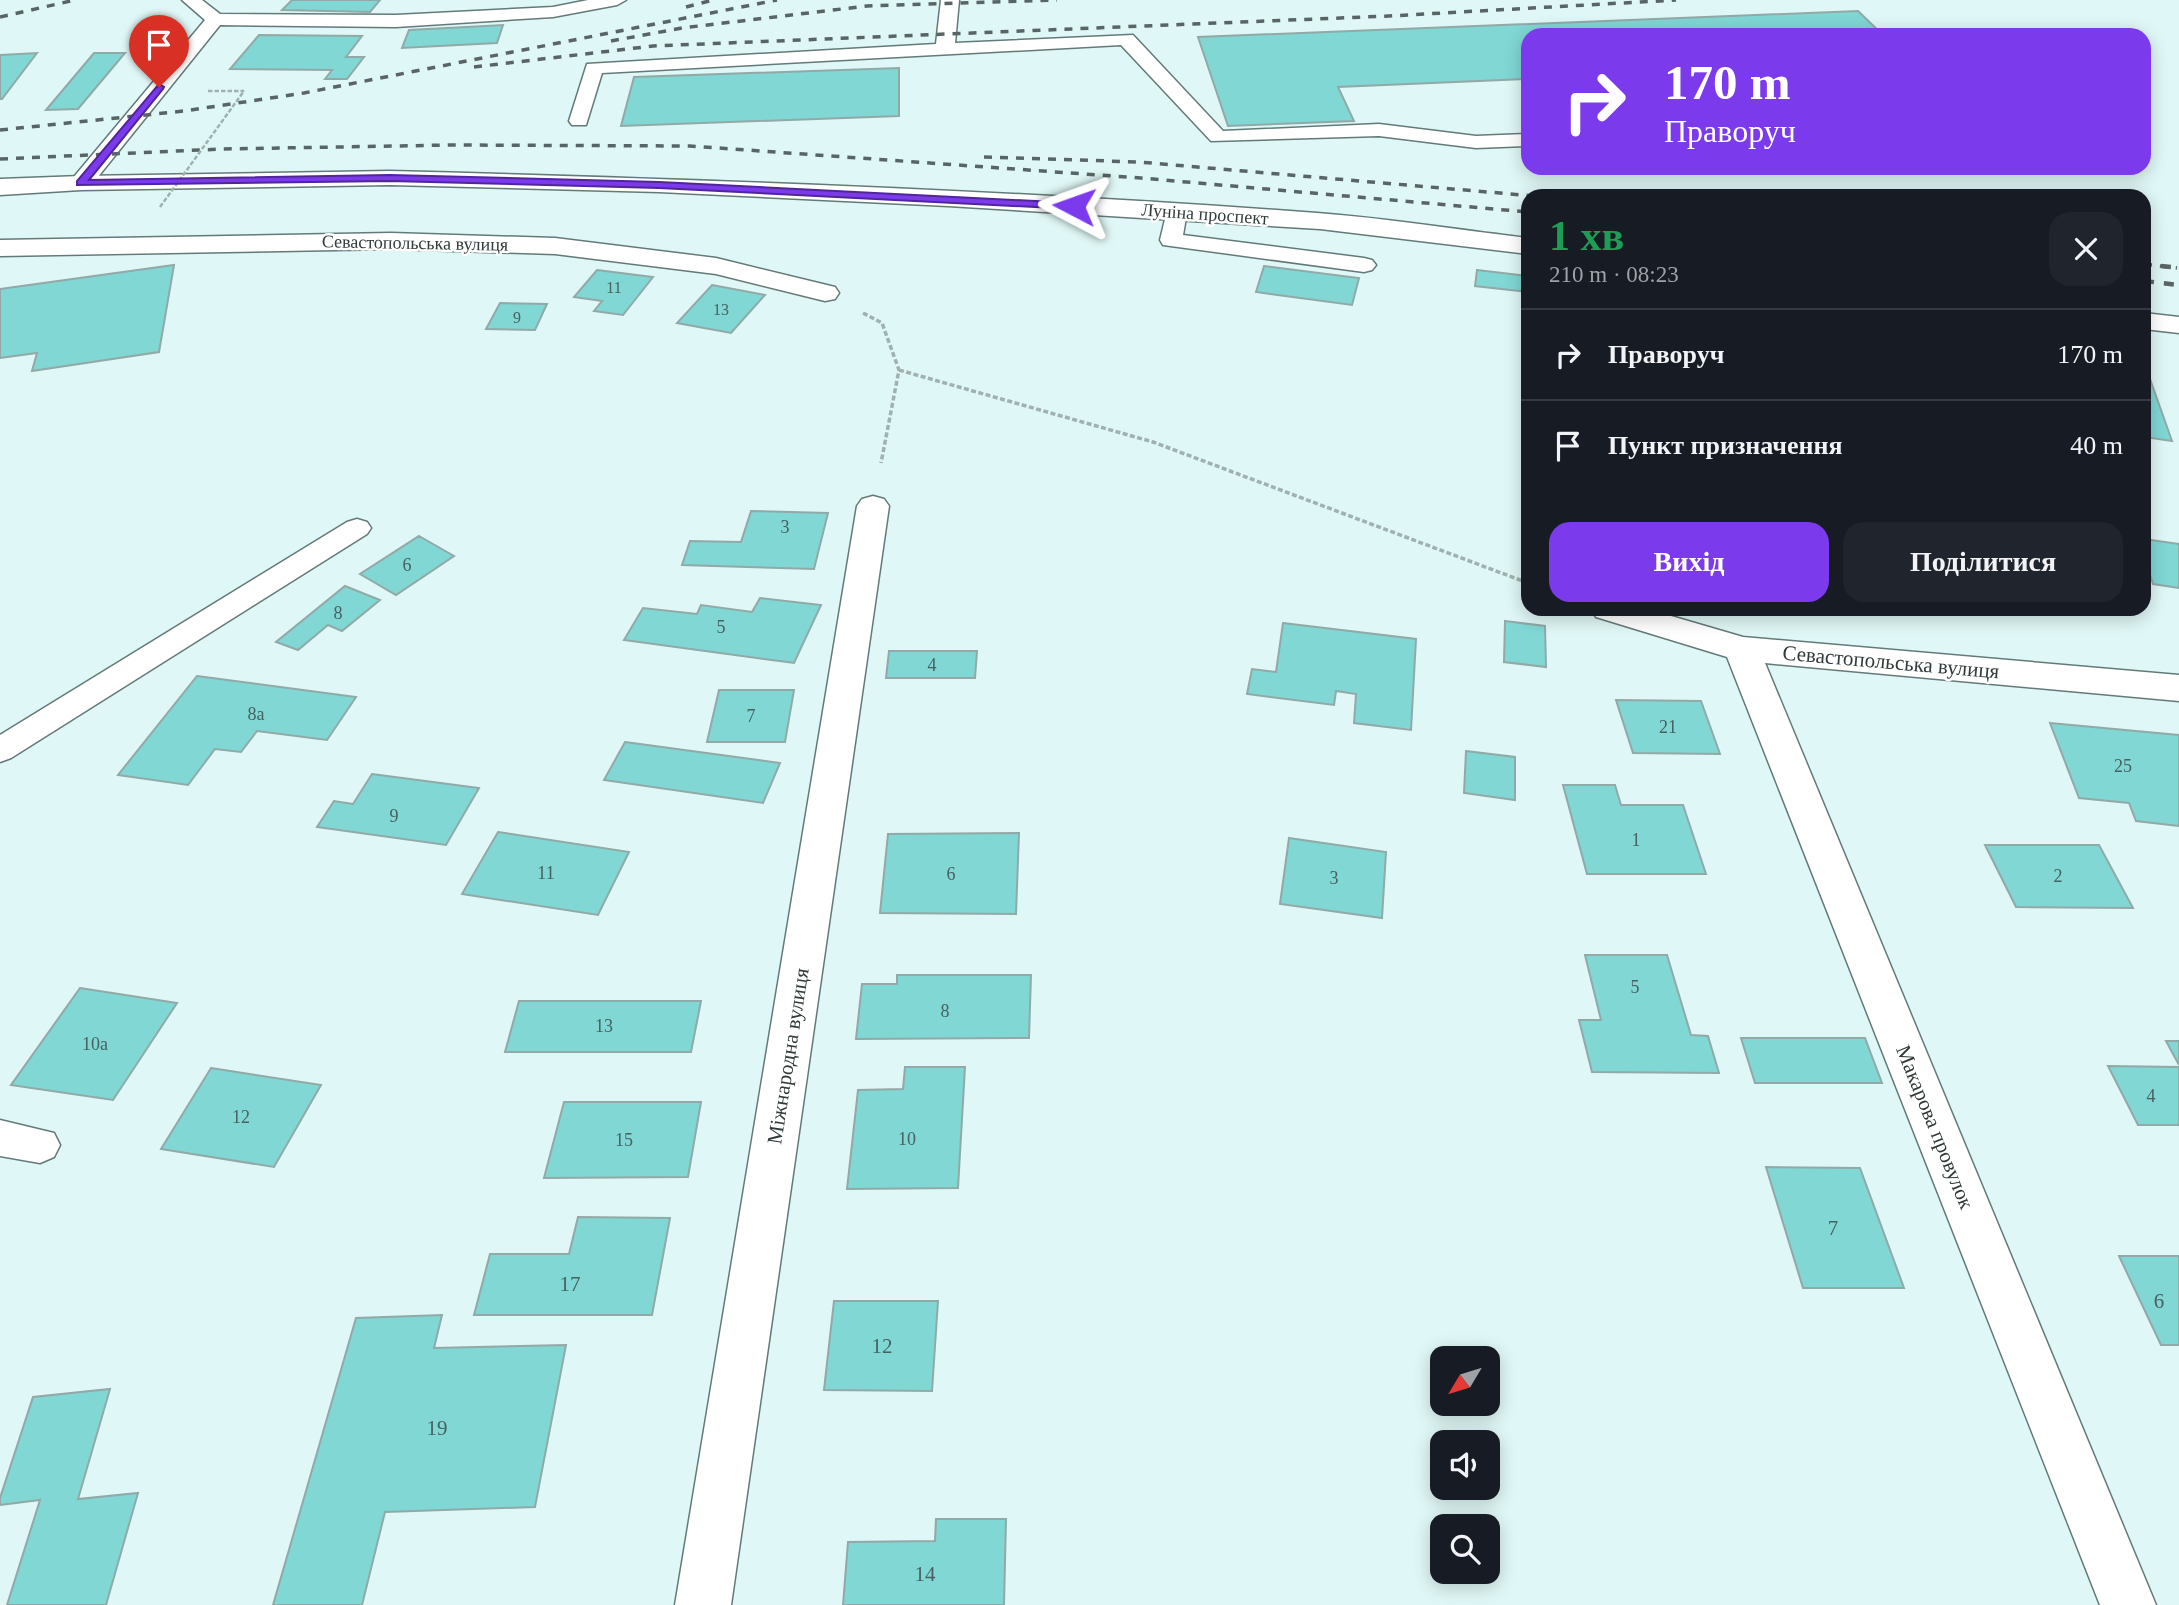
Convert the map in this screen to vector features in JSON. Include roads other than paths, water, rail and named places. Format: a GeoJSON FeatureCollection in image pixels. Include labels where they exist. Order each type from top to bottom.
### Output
{"type":"FeatureCollection","features":[{"type":"Feature","properties":{"kind":"street","name":"Луніна проспект"},"geometry":{"type":"LineString","coordinates":[[0,187],[81,183],[390,178],[659,185],[1320,221],[1521,245]]}},
{"type":"Feature","properties":{"kind":"street","name":"Севастопольська вулиця"},"geometry":{"type":"LineString","coordinates":[[0,248],[391,241],[555,246],[716,266],[825,293]]}},
{"type":"Feature","properties":{"kind":"street"},"geometry":{"type":"LineString","coordinates":[[2151,323],[2177,329]]}},
{"type":"Feature","properties":{"kind":"street","name":"Міжнародна вулиця"},"geometry":{"type":"LineString","coordinates":[[703,1605],[873,506]]}},
{"type":"Feature","properties":{"kind":"street","name":"Севастопольська вулиця"},"geometry":{"type":"LineString","coordinates":[[1631,616],[1742,649],[2179,688]]}},
{"type":"Feature","properties":{"kind":"street","name":"Макарова провулок"},"geometry":{"type":"LineString","coordinates":[[1742,649],[2128,1605]]}},
{"type":"Feature","properties":{"kind":"lane"},"geometry":{"type":"LineString","coordinates":[[191,0],[215,19],[409,20],[553,12],[617,0]]}},
{"type":"Feature","properties":{"kind":"lane"},"geometry":{"type":"LineString","coordinates":[[945,49],[950,0]]}},
{"type":"Feature","properties":{"kind":"lane"},"geometry":{"type":"LineString","coordinates":[[81,183],[215,19]]}},
{"type":"Feature","properties":{"kind":"lane"},"geometry":{"type":"LineString","coordinates":[[579,121],[594,68],[1126,39],[1218,137],[1379,130],[1476,142],[1521,140]]}},
{"type":"Feature","properties":{"kind":"lane"},"geometry":{"type":"LineString","coordinates":[[1175,212],[1171,240],[1364,265]]}},
{"type":"Feature","properties":{"kind":"lane"},"geometry":{"type":"LineString","coordinates":[[0,750],[357,528]]}},
{"type":"Feature","properties":{"kind":"lane"},"geometry":{"type":"LineString","coordinates":[[0,1138],[40,1145]]}},
{"type":"Feature","properties":{"kind":"railway"},"geometry":{"type":"LineString","coordinates":[[0,17],[75,0]]}},
{"type":"Feature","properties":{"kind":"railway"},"geometry":{"type":"LineString","coordinates":[[686,7],[713,0]]}},
{"type":"Feature","properties":{"kind":"railway"},"geometry":{"type":"LineString","coordinates":[[0,130],[184,111],[304,93],[777,0]]}},
{"type":"Feature","properties":{"kind":"railway"},"geometry":{"type":"LineString","coordinates":[[611,41],[682,28],[867,6],[1057,0]]}},
{"type":"Feature","properties":{"kind":"railway"},"geometry":{"type":"LineString","coordinates":[[474,67],[653,46],[1389,16],[1676,0]]}},
{"type":"Feature","properties":{"kind":"railway"},"geometry":{"type":"LineString","coordinates":[[0,159],[222,149],[452,145],[690,146],[1141,178],[1521,211]]}},
{"type":"Feature","properties":{"kind":"railway"},"geometry":{"type":"LineString","coordinates":[[984,157],[1139,162],[1521,195]]}},
{"type":"Feature","properties":{"kind":"railway"},"geometry":{"type":"LineString","coordinates":[[2151,265],[2177,268]]}},
{"type":"Feature","properties":{"kind":"railway"},"geometry":{"type":"LineString","coordinates":[[2161,266],[2179,268]]}},
{"type":"Feature","properties":{"kind":"railway"},"geometry":{"type":"LineString","coordinates":[[2151,282],[2179,285]]}}]}
